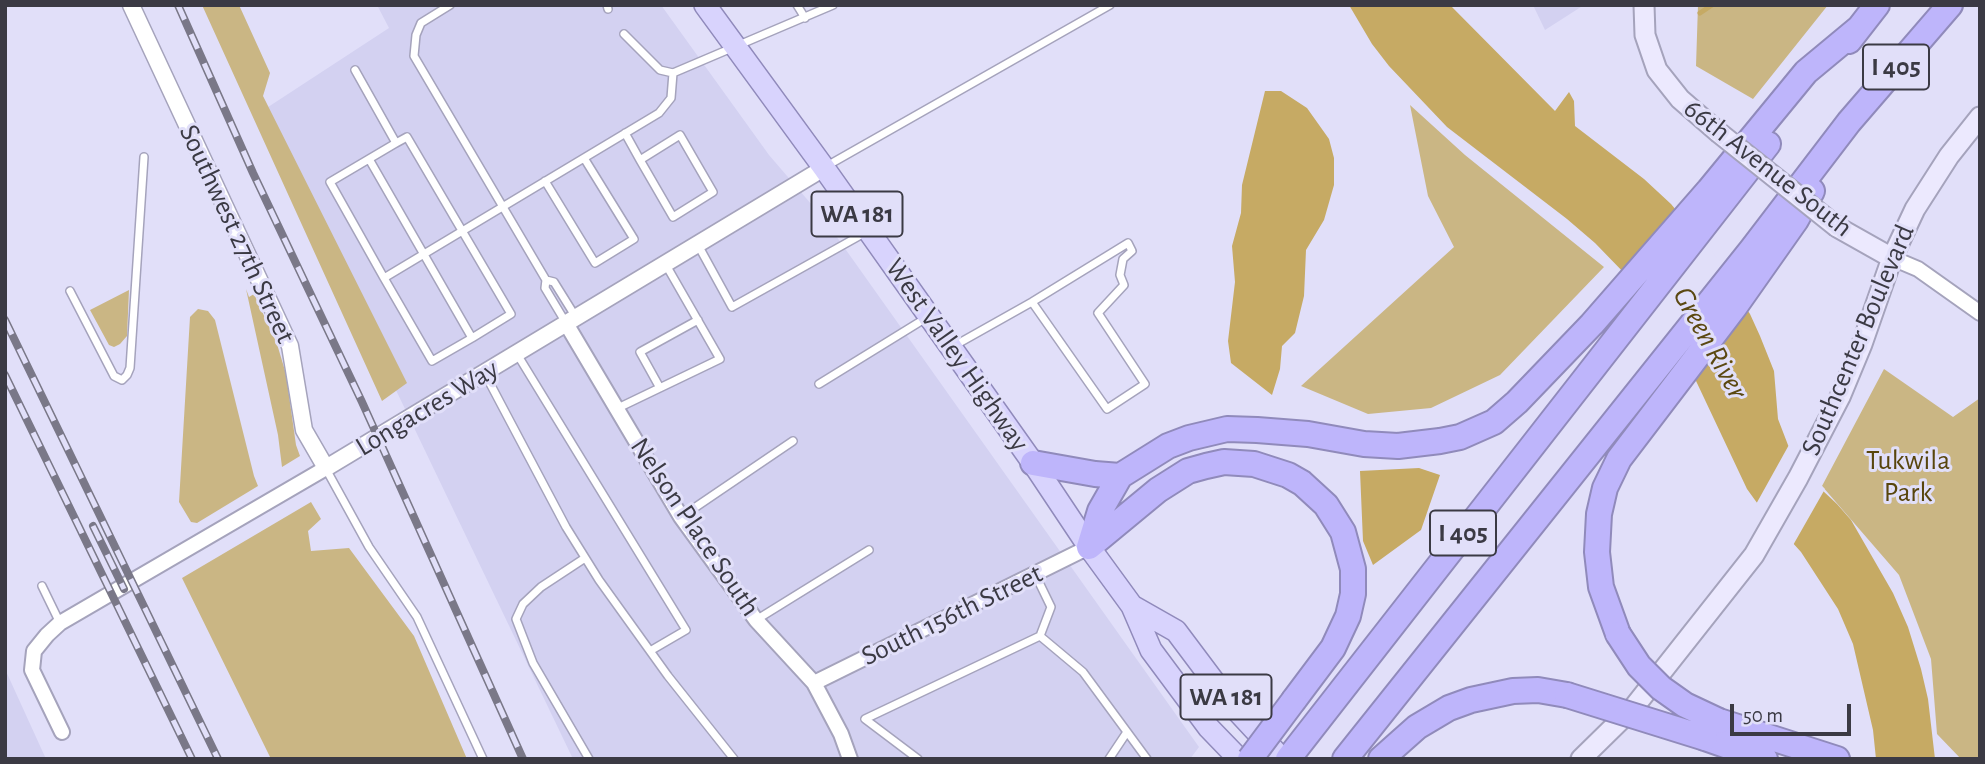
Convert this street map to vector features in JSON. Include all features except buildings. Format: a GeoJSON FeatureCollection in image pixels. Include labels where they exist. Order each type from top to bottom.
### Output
{"type":"FeatureCollection","features":[{"type":"Feature","properties":{"kind":"highway","name":"I 405"},"geometry":{"type":"LineString","coordinates":[[1288,759],[1609,346],[1806,72],[1859,28],[1877,5]]}},
{"type":"Feature","properties":{"kind":"highway","name":"I 405"},"geometry":{"type":"LineString","coordinates":[[1348,755],[1641,388],[1758,257],[1796,220],[1849,122],[1950,5]]}},
{"type":"Feature","properties":{"kind":"highway"},"geometry":{"type":"LineString","coordinates":[[1089,547],[1100,511],[1120,476],[1168,446],[1189,438],[1227,429],[1308,434],[1364,444],[1398,446],[1440,442],[1485,427],[1504,414],[1714,197]]}},
{"type":"Feature","properties":{"kind":"highway"},"geometry":{"type":"LineString","coordinates":[[1758,257],[1619,459],[1605,488],[1599,514],[1597,552],[1606,605],[1618,634],[1639,666],[1661,688],[1694,710],[1712,729],[1765,759]]}},
{"type":"Feature","properties":{"kind":"highway"},"geometry":{"type":"LineString","coordinates":[[1089,547],[1158,490],[1188,471],[1224,462],[1254,464],[1288,475],[1302,483],[1326,505],[1343,532],[1353,569],[1353,594],[1348,616],[1333,648],[1250,759]]}},
{"type":"Feature","properties":{"kind":"highway"},"geometry":{"type":"LineString","coordinates":[[1033,463],[1120,476]]}},
{"type":"Feature","properties":{"kind":"highway"},"geometry":{"type":"LineString","coordinates":[[1381,759],[1417,727],[1449,708],[1471,700],[1521,690],[1567,695],[1834,758]]}},
{"type":"Feature","properties":{"kind":"main road","name":"West Valley Highway"},"geometry":{"type":"LineString","coordinates":[[705,5],[952,346],[1132,606],[1151,650],[1209,728],[1239,759]]}},
{"type":"Feature","properties":{"kind":"main road","name":"66th Avenue South"},"geometry":{"type":"LineString","coordinates":[[1644,5],[1645,35],[1657,70],[1680,99],[1837,227],[1892,258]]}},
{"type":"Feature","properties":{"kind":"main road","name":"Southcenter Boulevard"},"geometry":{"type":"LineString","coordinates":[[1581,759],[1634,707],[1754,555],[1840,397],[1892,258],[1915,209],[1949,156],[1980,117]]}},
{"type":"Feature","properties":{"kind":"main road","name":"West Valley Highway"},"geometry":{"type":"LineString","coordinates":[[1132,606],[1175,631],[1230,703],[1282,759]]}},
{"type":"Feature","properties":{"kind":"street","name":"Southwest 27th Street"},"geometry":{"type":"LineString","coordinates":[[131,5],[290,346],[304,430],[326,468]]}},
{"type":"Feature","properties":{"kind":"street","name":"Longacres Way"},"geometry":{"type":"LineString","coordinates":[[62,732],[32,670],[34,651],[60,623],[485,374],[824,168]]}},
{"type":"Feature","properties":{"kind":"street","name":"66th Avenue South"},"geometry":{"type":"LineString","coordinates":[[1892,258],[1918,269],[1980,313]]}},
{"type":"Feature","properties":{"kind":"street","name":"Nelson Place South"},"geometry":{"type":"LineString","coordinates":[[572,322],[681,517],[756,620],[814,683],[841,734],[850,759]]}},
{"type":"Feature","properties":{"kind":"street","name":"South 156th Street"},"geometry":{"type":"LineString","coordinates":[[814,683],[1089,547]]}},
{"type":"Feature","properties":{"kind":"lane"},"geometry":{"type":"LineString","coordinates":[[450,5],[421,23],[416,35],[414,55],[546,280],[545,288],[572,322]]}},
{"type":"Feature","properties":{"kind":"lane"},"geometry":{"type":"LineString","coordinates":[[797,5],[805,18]]}},
{"type":"Feature","properties":{"kind":"lane"},"geometry":{"type":"LineString","coordinates":[[624,34],[660,70],[673,73],[833,5]]}},
{"type":"Feature","properties":{"kind":"lane"},"geometry":{"type":"LineString","coordinates":[[824,168],[1110,5]]}},
{"type":"Feature","properties":{"kind":"lane"},"geometry":{"type":"LineString","coordinates":[[355,70],[396,143]]}},
{"type":"Feature","properties":{"kind":"lane"},"geometry":{"type":"LineString","coordinates":[[384,278],[659,113],[671,99],[673,73]]}},
{"type":"Feature","properties":{"kind":"lane"},"geometry":{"type":"LineString","coordinates":[[625,133],[640,160],[673,217],[713,192],[680,135],[640,160]]}},
{"type":"Feature","properties":{"kind":"lane"},"geometry":{"type":"LineString","coordinates":[[407,136],[511,314],[432,361],[330,182],[369,159],[407,136]]}},
{"type":"Feature","properties":{"kind":"lane"},"geometry":{"type":"LineString","coordinates":[[70,290],[114,376],[122,380],[130,368],[144,157]]}},
{"type":"Feature","properties":{"kind":"lane"},"geometry":{"type":"LineString","coordinates":[[545,181],[595,263],[634,239],[584,158]]}},
{"type":"Feature","properties":{"kind":"lane"},"geometry":{"type":"LineString","coordinates":[[369,159],[472,338]]}},
{"type":"Feature","properties":{"kind":"lane"},"geometry":{"type":"LineString","coordinates":[[698,244],[732,307],[869,231]]}},
{"type":"Feature","properties":{"kind":"lane"},"geometry":{"type":"LineString","coordinates":[[952,346],[1032,302],[1128,243],[1132,251],[1123,259],[1120,275],[1124,285],[1098,313],[1145,384],[1107,409],[1032,302]]}},
{"type":"Feature","properties":{"kind":"lane"},"geometry":{"type":"LineString","coordinates":[[618,408],[720,359],[665,265]]}},
{"type":"Feature","properties":{"kind":"lane"},"geometry":{"type":"LineString","coordinates":[[819,384],[930,316]]}},
{"type":"Feature","properties":{"kind":"lane"},"geometry":{"type":"LineString","coordinates":[[660,388],[640,352],[698,320]]}},
{"type":"Feature","properties":{"kind":"lane"},"geometry":{"type":"LineString","coordinates":[[517,354],[686,630],[650,651]]}},
{"type":"Feature","properties":{"kind":"lane"},"geometry":{"type":"LineString","coordinates":[[485,374],[566,527],[586,558],[650,651],[734,759]]}},
{"type":"Feature","properties":{"kind":"lane"},"geometry":{"type":"LineString","coordinates":[[681,517],[793,441]]}},
{"type":"Feature","properties":{"kind":"lane"},"geometry":{"type":"LineString","coordinates":[[326,468],[369,547],[417,617],[483,759]]}},
{"type":"Feature","properties":{"kind":"lane"},"geometry":{"type":"LineString","coordinates":[[756,620],[869,550]]}},
{"type":"Feature","properties":{"kind":"lane"},"geometry":{"type":"LineString","coordinates":[[586,558],[541,587],[523,604],[516,619],[533,663],[589,759]]}},
{"type":"Feature","properties":{"kind":"lane"},"geometry":{"type":"LineString","coordinates":[[918,759],[865,719],[1040,636],[1051,607],[1035,574]]}},
{"type":"Feature","properties":{"kind":"lane"},"geometry":{"type":"LineString","coordinates":[[42,586],[60,623]]}},
{"type":"Feature","properties":{"kind":"lane"},"geometry":{"type":"LineString","coordinates":[[1040,636],[1083,672],[1147,759]]}},
{"type":"Feature","properties":{"kind":"lane"},"geometry":{"type":"LineString","coordinates":[[1109,759],[1127,732]]}},
{"type":"Feature","properties":{"kind":"shaded area"},"geometry":{"type":"Polygon","coordinates":[[[377,5],[661,5],[769,155],[824,219],[1199,747],[1190,759],[573,759],[262,111],[389,28],[377,5]]]}},
{"type":"Feature","properties":{"kind":"shaded area"},"geometry":{"type":"Polygon","coordinates":[[[1533,5],[1584,5],[1545,30],[1533,5]]]}},
{"type":"Feature","properties":{"kind":"shaded area"},"geometry":{"type":"Polygon","coordinates":[[[5,669],[46,759],[5,759],[5,669]]]}},
{"type":"Feature","properties":{"kind":"green space"},"geometry":{"type":"Polygon","coordinates":[[[202,5],[239,5],[270,73],[263,96],[407,383],[382,401],[202,5]]]}},
{"type":"Feature","properties":{"kind":"green space"},"geometry":{"type":"Polygon","coordinates":[[[1698,5],[1828,5],[1753,99],[1696,66],[1698,5]]]}},
{"type":"Feature","properties":{"kind":"green space"},"geometry":{"type":"Polygon","coordinates":[[[1410,105],[1465,155],[1604,267],[1500,375],[1431,408],[1368,414],[1301,386],[1454,247],[1428,196],[1410,105]]]}},
{"type":"Feature","properties":{"kind":"green space"},"geometry":{"type":"Polygon","coordinates":[[[246,289],[249,297],[254,294],[277,344],[286,374],[300,456],[282,467],[278,435],[246,289]]]}},
{"type":"Feature","properties":{"kind":"green space"},"geometry":{"type":"Polygon","coordinates":[[[129,290],[127,336],[114,347],[109,345],[90,310],[129,290]]]}},
{"type":"Feature","properties":{"kind":"green space"},"geometry":{"type":"Polygon","coordinates":[[[198,309],[208,311],[215,320],[258,486],[197,523],[191,522],[179,502],[190,317],[198,309]]]}},
{"type":"Feature","properties":{"kind":"green space","name":"Tukwila Park"},"geometry":{"type":"Polygon","coordinates":[[[1884,369],[1953,417],[1980,398],[1980,759],[1961,759],[1937,734],[1931,659],[1899,575],[1822,486],[1884,369]]]}},
{"type":"Feature","properties":{"kind":"green space"},"geometry":{"type":"Polygon","coordinates":[[[311,502],[321,519],[308,531],[311,551],[349,548],[414,636],[467,759],[271,759],[182,578],[311,502]]]}},
{"type":"Feature","properties":{"kind":"water","name":"Green River"},"geometry":{"type":"Polygon","coordinates":[[[1349,5],[1450,5],[1555,111],[1569,92],[1574,101],[1575,126],[1644,179],[1671,204],[1695,233],[1750,314],[1760,336],[1774,371],[1778,419],[1788,445],[1808,477],[1851,520],[1893,593],[1908,627],[1921,669],[1928,699],[1935,759],[1876,759],[1873,730],[1853,644],[1838,609],[1801,552],[1747,489],[1680,347],[1628,277],[1567,219],[1447,127],[1389,66],[1372,44],[1349,5]]]}},
{"type":"Feature","properties":{"kind":"water"},"geometry":{"type":"Polygon","coordinates":[[[1265,91],[1281,91],[1307,108],[1329,139],[1334,158],[1334,185],[1324,220],[1306,250],[1304,296],[1295,333],[1282,346],[1280,369],[1272,395],[1231,363],[1228,341],[1235,282],[1232,246],[1241,213],[1242,185],[1265,91]]]}},
{"type":"Feature","properties":{"kind":"water"},"geometry":{"type":"Polygon","coordinates":[[[1419,468],[1440,475],[1421,530],[1373,565],[1363,541],[1360,471],[1419,468]]]}},
{"type":"Feature","properties":{"kind":"pier"},"geometry":{"type":"Polygon","coordinates":[[[1697,231],[1726,271],[1677,349],[1649,308],[1621,275],[1697,231]]]}},
{"type":"Feature","properties":{"kind":"pier"},"geometry":{"type":"Polygon","coordinates":[[[1790,443],[1811,475],[1825,489],[1792,547],[1755,506],[1790,443]]]}},
{"type":"Feature","properties":{"kind":"waterway"},"geometry":{"type":"LineString","coordinates":[[1700,13],[1712,5]]}},
{"type":"Feature","properties":{"kind":"railway"},"geometry":{"type":"LineString","coordinates":[[178,5],[253,173],[362,402],[523,759]]}},
{"type":"Feature","properties":{"kind":"railway"},"geometry":{"type":"LineString","coordinates":[[5,320],[218,759]]}},
{"type":"Feature","properties":{"kind":"railway"},"geometry":{"type":"LineString","coordinates":[[5,375],[192,759]]}},
{"type":"Feature","properties":{"kind":"railway"},"geometry":{"type":"LineString","coordinates":[[93,526],[124,589]]}}]}
